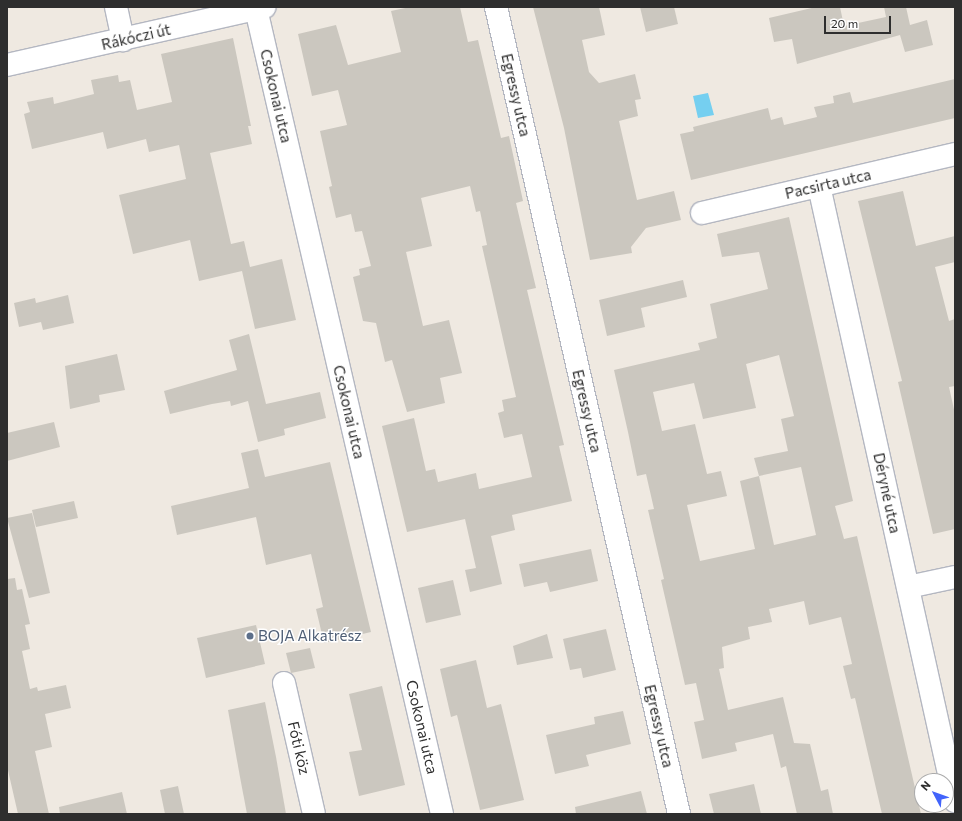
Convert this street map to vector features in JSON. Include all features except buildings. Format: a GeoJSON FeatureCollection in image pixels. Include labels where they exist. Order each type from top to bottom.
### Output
{"type":"FeatureCollection","features":[{"type":"Feature","properties":{"kind":"street"},"geometry":{"type":"LineString","coordinates":[[116,7],[123,40]]}},
{"type":"Feature","properties":{"kind":"street","name":"Egressy utca"},"geometry":{"type":"LineString","coordinates":[[496,7],[679,814]]}},
{"type":"Feature","properties":{"kind":"street","name":"Rákóczi út"},"geometry":{"type":"LineString","coordinates":[[7,65],[261,8]]}},
{"type":"Feature","properties":{"kind":"street","name":"Csokonai utca"},"geometry":{"type":"LineString","coordinates":[[261,8],[442,814]]}},
{"type":"Feature","properties":{"kind":"street","name":"Pacsirta utca"},"geometry":{"type":"LineString","coordinates":[[702,213],[955,154]]}},
{"type":"Feature","properties":{"kind":"street","name":"Déryné utca"},"geometry":{"type":"LineString","coordinates":[[819,186],[955,801]]}},
{"type":"Feature","properties":{"kind":"street"},"geometry":{"type":"LineString","coordinates":[[908,587],[955,576]]}},
{"type":"Feature","properties":{"kind":"street","name":"Fóti köz"},"geometry":{"type":"LineString","coordinates":[[284,683],[314,814]]}},
{"type":"Feature","properties":{"kind":"water"},"geometry":{"type":"Polygon","coordinates":[[[708,93],[714,115],[698,118],[693,96],[708,93]]]}},
{"type":"Feature","properties":{"kind":"place","name":"BOJA Alkatrész"},"geometry":{"type":"Point","coordinates":[250,636]}}]}
